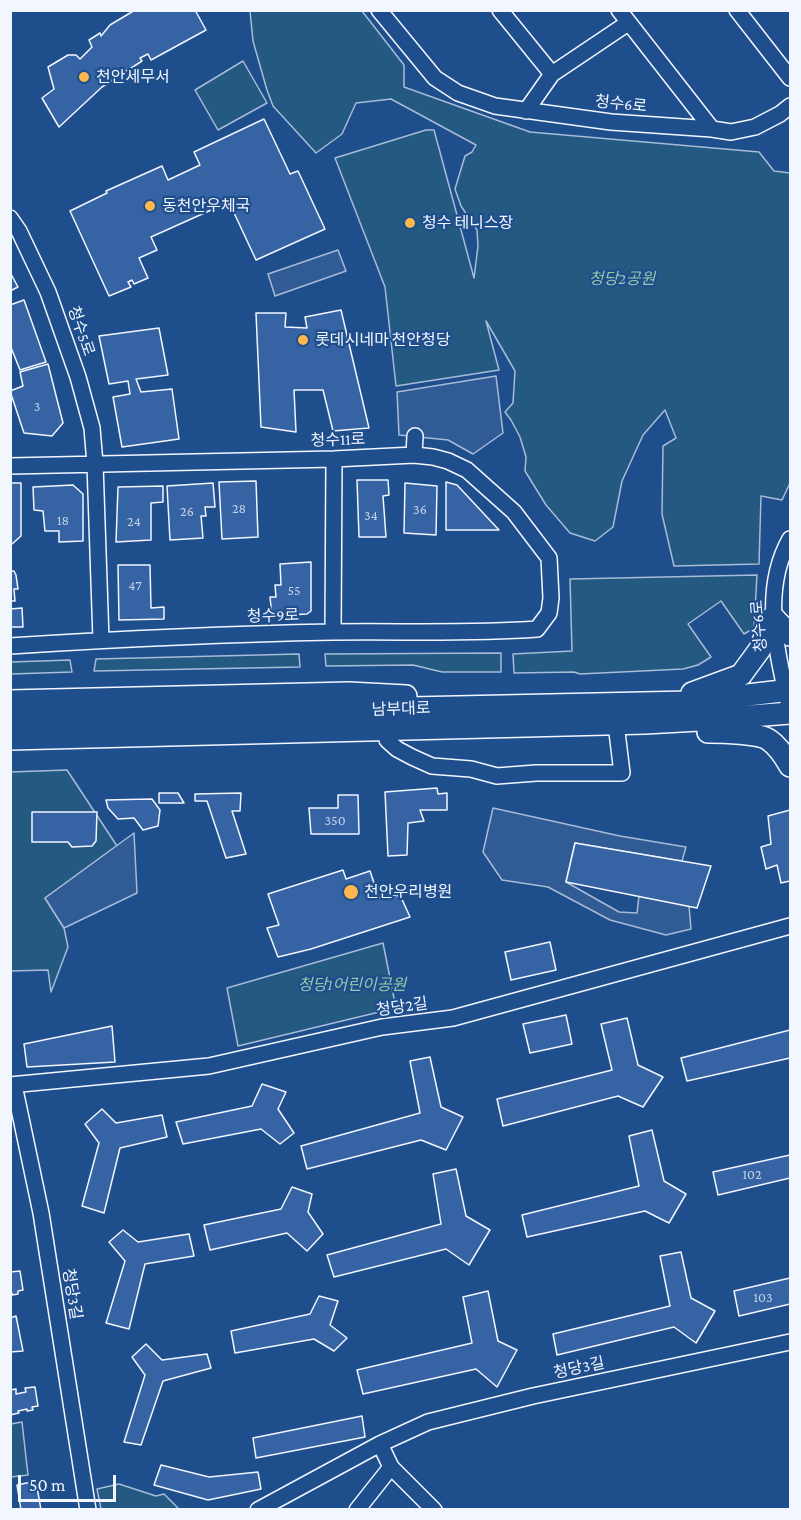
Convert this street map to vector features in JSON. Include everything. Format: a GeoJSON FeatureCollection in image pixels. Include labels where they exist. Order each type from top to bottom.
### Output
{"type":"FeatureCollection","features":[{"type":"Feature","properties":{"kind":"highway"},"geometry":{"type":"LineString","coordinates":[[641,713],[741,675],[760,649],[773,617],[790,634]]}},
{"type":"Feature","properties":{"kind":"highway"},"geometry":{"type":"LineString","coordinates":[[10,701],[349,693],[412,697],[478,717]]}},
{"type":"Feature","properties":{"kind":"highway","name":"남부대로"},"geometry":{"type":"LineString","coordinates":[[10,721],[478,717],[641,713],[699,720],[789,701]]}},
{"type":"Feature","properties":{"kind":"highway"},"geometry":{"type":"LineString","coordinates":[[641,713],[689,732],[732,732],[768,738],[783,754],[790,766]]}},
{"type":"Feature","properties":{"kind":"highway","name":"남부대로"},"geometry":{"type":"LineString","coordinates":[[10,739],[478,717],[616,724],[641,713]]}},
{"type":"Feature","properties":{"kind":"highway"},"geometry":{"type":"LineString","coordinates":[[10,752],[348,743],[413,738],[478,717]]}},
{"type":"Feature","properties":{"kind":"street","name":"청수6로"},"geometry":{"type":"LineString","coordinates":[[378,10],[435,78],[458,93],[495,106],[611,122],[731,132],[755,127],[790,106]]}},
{"type":"Feature","properties":{"kind":"street"},"geometry":{"type":"LineString","coordinates":[[500,10],[552,74]]}},
{"type":"Feature","properties":{"kind":"street"},"geometry":{"type":"LineString","coordinates":[[737,10],[790,78]]}},
{"type":"Feature","properties":{"kind":"street"},"geometry":{"type":"LineString","coordinates":[[526,111],[552,74],[624,17],[712,129]]}},
{"type":"Feature","properties":{"kind":"street","name":"청수5로"},"geometry":{"type":"LineString","coordinates":[[10,218],[19,231],[48,292],[78,377],[92,428],[101,640]]}},
{"type":"Feature","properties":{"kind":"street"},"geometry":{"type":"LineString","coordinates":[[414,455],[415,436]]}},
{"type":"Feature","properties":{"kind":"street","name":"청수11로"},"geometry":{"type":"LineString","coordinates":[[10,466],[334,459],[414,455],[448,461],[467,470],[514,512],[549,558],[551,598],[549,613],[537,628]]}},
{"type":"Feature","properties":{"kind":"street"},"geometry":{"type":"LineString","coordinates":[[333,632],[334,459]]}},
{"type":"Feature","properties":{"kind":"street","name":"청수6로"},"geometry":{"type":"LineString","coordinates":[[789,701],[773,617],[774,592],[780,563],[790,539]]}},
{"type":"Feature","properties":{"kind":"street","name":"청수9로"},"geometry":{"type":"LineString","coordinates":[[10,646],[101,640],[333,632],[494,632],[537,628]]}},
{"type":"Feature","properties":{"kind":"street"},"geometry":{"type":"LineString","coordinates":[[387,740],[397,749],[432,766],[471,769],[497,776],[536,773],[622,773],[616,724]]}},
{"type":"Feature","properties":{"kind":"street","name":"청당2길"},"geometry":{"type":"LineString","coordinates":[[12,1085],[209,1066],[382,1027],[453,1018],[790,926]]}},
{"type":"Feature","properties":{"kind":"street","name":"청당3길"},"geometry":{"type":"LineString","coordinates":[[12,1085],[41,1213],[88,1509]]}},
{"type":"Feature","properties":{"kind":"street","name":"청당3길"},"geometry":{"type":"LineString","coordinates":[[258,1509],[380,1444],[428,1422],[533,1396],[790,1342]]}},
{"type":"Feature","properties":{"kind":"street"},"geometry":{"type":"LineString","coordinates":[[380,1444],[391,1467],[434,1509]]}},
{"type":"Feature","properties":{"kind":"street"},"geometry":{"type":"LineString","coordinates":[[357,1509],[391,1467]]}},
{"type":"Feature","properties":{"kind":"green space","name":"청당2공원"},"geometry":{"type":"Polygon","coordinates":[[[250,11],[362,11],[404,65],[404,87],[530,132],[759,152],[774,171],[790,173],[790,483],[782,500],[761,496],[759,564],[674,566],[662,514],[663,446],[676,438],[665,410],[643,435],[622,481],[613,527],[595,541],[570,533],[546,505],[525,471],[526,457],[520,437],[505,412],[513,403],[515,371],[486,321],[499,370],[396,386],[385,287],[335,158],[426,130],[434,130],[474,278],[478,246],[477,230],[461,206],[455,189],[465,156],[472,152],[476,145],[391,99],[356,103],[342,134],[316,153],[273,106],[253,41],[250,11]]]}},
{"type":"Feature","properties":{"kind":"green space"},"geometry":{"type":"Polygon","coordinates":[[[243,61],[267,103],[218,130],[195,90],[243,61]]]}},
{"type":"Feature","properties":{"kind":"green space"},"geometry":{"type":"Polygon","coordinates":[[[757,575],[754,628],[744,634],[721,601],[688,624],[711,657],[698,665],[683,669],[580,674],[574,672],[514,673],[513,654],[572,651],[570,579],[757,575]]]}},
{"type":"Feature","properties":{"kind":"green space"},"geometry":{"type":"Polygon","coordinates":[[[501,653],[501,672],[442,672],[413,665],[326,666],[325,654],[501,653]]]}},
{"type":"Feature","properties":{"kind":"green space"},"geometry":{"type":"Polygon","coordinates":[[[299,654],[300,667],[94,671],[96,659],[299,654]]]}},
{"type":"Feature","properties":{"kind":"green space"},"geometry":{"type":"Polygon","coordinates":[[[70,660],[72,672],[11,674],[11,662],[70,660]]]}},
{"type":"Feature","properties":{"kind":"green space"},"geometry":{"type":"Polygon","coordinates":[[[67,770],[117,846],[45,898],[64,928],[68,947],[51,992],[48,970],[11,971],[10,772],[67,770]]]}},
{"type":"Feature","properties":{"kind":"green space","name":"청당1어린이공원"},"geometry":{"type":"Polygon","coordinates":[[[383,943],[396,1008],[238,1046],[227,988],[383,943]]]}},
{"type":"Feature","properties":{"kind":"green space"},"geometry":{"type":"Polygon","coordinates":[[[22,1422],[28,1475],[11,1477],[11,1424],[22,1422]]]}},
{"type":"Feature","properties":{"kind":"green space"},"geometry":{"type":"Polygon","coordinates":[[[119,1484],[156,1496],[164,1494],[179,1509],[101,1509],[97,1489],[119,1484]]]}},
{"type":"Feature","properties":{"kind":"shaded area"},"geometry":{"type":"Polygon","coordinates":[[[338,250],[346,271],[275,296],[268,274],[338,250]]]}},
{"type":"Feature","properties":{"kind":"shaded area"},"geometry":{"type":"Polygon","coordinates":[[[496,376],[503,433],[473,454],[448,440],[399,435],[397,392],[496,376]]]}},
{"type":"Feature","properties":{"kind":"shaded area"},"geometry":{"type":"Polygon","coordinates":[[[493,808],[620,836],[686,847],[682,861],[575,843],[566,882],[619,912],[637,913],[639,896],[689,906],[691,929],[666,935],[610,920],[548,887],[502,880],[483,852],[493,808]]]}},
{"type":"Feature","properties":{"kind":"shaded area"},"geometry":{"type":"Polygon","coordinates":[[[134,833],[137,893],[64,928],[45,898],[134,833]]]}},
{"type":"Feature","properties":{"kind":"building","name":"천안세무서"},"geometry":{"type":"Polygon","coordinates":[[[135,10],[195,10],[206,30],[151,60],[148,54],[140,58],[142,61],[102,87],[59,127],[42,98],[54,89],[48,67],[68,55],[76,55],[80,59],[92,47],[89,40],[100,33],[101,36],[110,25],[135,10]]]}},
{"type":"Feature","properties":{"kind":"building","name":"동천안우체국"},"geometry":{"type":"Polygon","coordinates":[[[264,119],[290,174],[298,171],[325,229],[256,260],[229,202],[151,237],[157,250],[139,258],[148,278],[134,284],[132,280],[128,282],[131,287],[109,296],[70,211],[107,193],[106,191],[162,166],[168,180],[200,165],[194,152],[264,119]]]}},
{"type":"Feature","properties":{"kind":"building"},"geometry":{"type":"Polygon","coordinates":[[[10,272],[18,287],[10,291],[10,272]]]}},
{"type":"Feature","properties":{"kind":"building"},"geometry":{"type":"Polygon","coordinates":[[[24,300],[46,362],[20,370],[10,345],[10,305],[24,300]]]}},
{"type":"Feature","properties":{"kind":"building"},"geometry":{"type":"Polygon","coordinates":[[[341,310],[369,428],[333,431],[323,390],[294,390],[296,432],[261,427],[256,313],[286,313],[285,327],[307,328],[305,317],[341,310]]]}},
{"type":"Feature","properties":{"kind":"building"},"geometry":{"type":"Polygon","coordinates":[[[159,328],[168,375],[136,379],[141,392],[172,389],[179,439],[122,447],[113,397],[130,394],[128,381],[109,384],[99,336],[159,328]]]}},
{"type":"Feature","properties":{"kind":"building"},"geometry":{"type":"Polygon","coordinates":[[[48,364],[63,423],[52,436],[24,433],[10,391],[23,386],[20,372],[48,364]]]}},
{"type":"Feature","properties":{"kind":"building"},"geometry":{"type":"Polygon","coordinates":[[[357,480],[388,480],[389,495],[383,496],[386,537],[359,537],[357,480]]]}},
{"type":"Feature","properties":{"kind":"building"},"geometry":{"type":"Polygon","coordinates":[[[256,481],[258,537],[222,539],[219,482],[256,481]]]}},
{"type":"Feature","properties":{"kind":"building"},"geometry":{"type":"Polygon","coordinates":[[[446,482],[457,485],[499,530],[446,530],[446,482]]]}},
{"type":"Feature","properties":{"kind":"building"},"geometry":{"type":"Polygon","coordinates":[[[10,483],[21,483],[21,536],[12,544],[10,544],[10,483]]]}},
{"type":"Feature","properties":{"kind":"building"},"geometry":{"type":"Polygon","coordinates":[[[213,483],[215,507],[205,507],[206,516],[201,516],[203,538],[170,540],[167,486],[213,483]]]}},
{"type":"Feature","properties":{"kind":"building"},"geometry":{"type":"Polygon","coordinates":[[[405,483],[437,486],[436,535],[404,533],[405,483]]]}},
{"type":"Feature","properties":{"kind":"building"},"geometry":{"type":"Polygon","coordinates":[[[73,485],[83,494],[83,541],[59,542],[59,531],[45,531],[43,511],[34,510],[33,487],[73,485]]]}},
{"type":"Feature","properties":{"kind":"building"},"geometry":{"type":"Polygon","coordinates":[[[163,486],[163,502],[151,503],[151,540],[116,542],[118,487],[163,486]]]}},
{"type":"Feature","properties":{"kind":"building"},"geometry":{"type":"Polygon","coordinates":[[[311,562],[311,611],[307,614],[272,616],[270,597],[276,597],[275,585],[281,585],[280,564],[311,562]]]}},
{"type":"Feature","properties":{"kind":"building"},"geometry":{"type":"Polygon","coordinates":[[[118,565],[150,565],[151,608],[164,607],[164,619],[119,620],[118,565]]]}},
{"type":"Feature","properties":{"kind":"building"},"geometry":{"type":"Polygon","coordinates":[[[10,571],[14,571],[16,575],[18,589],[14,589],[15,601],[10,601],[10,571]]]}},
{"type":"Feature","properties":{"kind":"building"},"geometry":{"type":"Polygon","coordinates":[[[22,608],[23,627],[10,627],[10,609],[22,608]]]}},
{"type":"Feature","properties":{"kind":"building"},"geometry":{"type":"Polygon","coordinates":[[[437,788],[438,794],[447,793],[447,810],[420,810],[424,821],[408,823],[407,855],[388,856],[385,792],[437,788]]]}},
{"type":"Feature","properties":{"kind":"building"},"geometry":{"type":"Polygon","coordinates":[[[159,793],[178,793],[184,803],[159,803],[159,793]]]}},
{"type":"Feature","properties":{"kind":"building"},"geometry":{"type":"Polygon","coordinates":[[[241,793],[240,811],[232,811],[246,854],[226,858],[207,801],[195,801],[195,794],[241,793]]]}},
{"type":"Feature","properties":{"kind":"building"},"geometry":{"type":"Polygon","coordinates":[[[338,795],[358,795],[359,834],[311,834],[309,808],[338,808],[338,795]]]}},
{"type":"Feature","properties":{"kind":"building"},"geometry":{"type":"Polygon","coordinates":[[[152,799],[160,810],[158,826],[143,830],[134,818],[118,819],[108,808],[106,800],[152,799]]]}},
{"type":"Feature","properties":{"kind":"building"},"geometry":{"type":"Polygon","coordinates":[[[790,810],[790,881],[781,883],[777,865],[766,869],[761,847],[771,844],[768,816],[790,810]]]}},
{"type":"Feature","properties":{"kind":"building"},"geometry":{"type":"Polygon","coordinates":[[[32,812],[97,812],[96,841],[92,846],[72,847],[68,842],[32,842],[32,812]]]}},
{"type":"Feature","properties":{"kind":"building"},"geometry":{"type":"Polygon","coordinates":[[[575,843],[711,866],[697,908],[566,882],[575,843]]]}},
{"type":"Feature","properties":{"kind":"building"},"geometry":{"type":"Polygon","coordinates":[[[343,870],[346,879],[370,871],[379,898],[395,895],[401,897],[410,917],[311,949],[278,957],[267,928],[279,925],[268,894],[343,870]]]}},
{"type":"Feature","properties":{"kind":"building"},"geometry":{"type":"Polygon","coordinates":[[[550,942],[556,970],[511,980],[505,952],[550,942]]]}},
{"type":"Feature","properties":{"kind":"building"},"geometry":{"type":"Polygon","coordinates":[[[566,1015],[572,1044],[530,1053],[523,1024],[566,1015]]]}},
{"type":"Feature","properties":{"kind":"building"},"geometry":{"type":"Polygon","coordinates":[[[627,1018],[638,1065],[663,1077],[643,1107],[618,1096],[503,1126],[497,1099],[612,1070],[601,1024],[627,1018]]]}},
{"type":"Feature","properties":{"kind":"building"},"geometry":{"type":"Polygon","coordinates":[[[112,1026],[115,1062],[27,1067],[24,1044],[112,1026]]]}},
{"type":"Feature","properties":{"kind":"building"},"geometry":{"type":"Polygon","coordinates":[[[790,1030],[790,1058],[687,1081],[681,1058],[790,1030]]]}},
{"type":"Feature","properties":{"kind":"building"},"geometry":{"type":"Polygon","coordinates":[[[430,1057],[441,1107],[463,1117],[446,1150],[421,1140],[307,1169],[301,1146],[420,1113],[410,1061],[430,1057]]]}},
{"type":"Feature","properties":{"kind":"building"},"geometry":{"type":"Polygon","coordinates":[[[262,1084],[286,1092],[278,1109],[294,1133],[280,1144],[261,1129],[183,1144],[176,1122],[252,1106],[262,1084]]]}},
{"type":"Feature","properties":{"kind":"building"},"geometry":{"type":"Polygon","coordinates":[[[102,1109],[116,1123],[162,1115],[167,1137],[120,1148],[104,1213],[82,1206],[99,1143],[85,1124],[102,1109]]]}},
{"type":"Feature","properties":{"kind":"building"},"geometry":{"type":"Polygon","coordinates":[[[652,1130],[664,1181],[686,1194],[669,1223],[645,1211],[527,1237],[522,1215],[639,1186],[629,1136],[652,1130]]]}},
{"type":"Feature","properties":{"kind":"building"},"geometry":{"type":"Polygon","coordinates":[[[790,1155],[790,1178],[718,1195],[713,1172],[790,1155]]]}},
{"type":"Feature","properties":{"kind":"building"},"geometry":{"type":"Polygon","coordinates":[[[456,1169],[466,1216],[490,1230],[469,1265],[446,1249],[334,1277],[327,1255],[441,1224],[433,1174],[456,1169]]]}},
{"type":"Feature","properties":{"kind":"building"},"geometry":{"type":"Polygon","coordinates":[[[292,1187],[312,1194],[308,1212],[323,1234],[307,1251],[287,1233],[210,1250],[204,1225],[281,1209],[292,1187]]]}},
{"type":"Feature","properties":{"kind":"building"},"geometry":{"type":"Polygon","coordinates":[[[123,1230],[138,1242],[189,1234],[194,1256],[145,1264],[129,1329],[106,1323],[125,1261],[109,1242],[123,1230]]]}},
{"type":"Feature","properties":{"kind":"building"},"geometry":{"type":"Polygon","coordinates":[[[681,1252],[691,1298],[715,1311],[696,1343],[674,1327],[557,1355],[553,1334],[670,1306],[660,1256],[681,1252]]]}},
{"type":"Feature","properties":{"kind":"building"},"geometry":{"type":"Polygon","coordinates":[[[20,1271],[23,1290],[12,1295],[10,1293],[10,1272],[20,1271]]]}},
{"type":"Feature","properties":{"kind":"building"},"geometry":{"type":"Polygon","coordinates":[[[790,1278],[790,1304],[739,1316],[734,1291],[790,1278]]]}},
{"type":"Feature","properties":{"kind":"building"},"geometry":{"type":"Polygon","coordinates":[[[488,1291],[498,1341],[517,1350],[497,1387],[476,1369],[363,1394],[357,1370],[472,1343],[463,1297],[488,1291]]]}},
{"type":"Feature","properties":{"kind":"building"},"geometry":{"type":"Polygon","coordinates":[[[319,1296],[338,1301],[330,1325],[347,1338],[334,1351],[314,1339],[235,1353],[231,1331],[310,1314],[319,1296]]]}},
{"type":"Feature","properties":{"kind":"building"},"geometry":{"type":"Polygon","coordinates":[[[16,1316],[23,1351],[10,1352],[10,1318],[16,1316]]]}},
{"type":"Feature","properties":{"kind":"building"},"geometry":{"type":"Polygon","coordinates":[[[146,1344],[162,1360],[207,1354],[211,1368],[163,1381],[141,1445],[124,1442],[145,1375],[132,1357],[146,1344]]]}},
{"type":"Feature","properties":{"kind":"building"},"geometry":{"type":"Polygon","coordinates":[[[35,1387],[38,1406],[32,1407],[33,1410],[27,1411],[27,1409],[10,1415],[10,1390],[16,1389],[16,1394],[26,1392],[25,1388],[35,1387]]]}},
{"type":"Feature","properties":{"kind":"building"},"geometry":{"type":"Polygon","coordinates":[[[362,1416],[365,1437],[256,1458],[253,1438],[362,1416]]]}},
{"type":"Feature","properties":{"kind":"building"},"geometry":{"type":"Polygon","coordinates":[[[161,1465],[209,1477],[258,1472],[261,1489],[208,1500],[154,1485],[161,1465]]]}},
{"type":"Feature","properties":{"kind":"building"},"geometry":{"type":"Polygon","coordinates":[[[36,1481],[41,1510],[21,1510],[17,1485],[36,1481]]]}},
{"type":"Feature","properties":{"kind":"place","name":"천안세무서"},"geometry":{"type":"Point","coordinates":[84,77]}},
{"type":"Feature","properties":{"kind":"place","name":"동천안우체국"},"geometry":{"type":"Point","coordinates":[150,206]}},
{"type":"Feature","properties":{"kind":"place","name":"청수 테니스장"},"geometry":{"type":"Point","coordinates":[410,223]}},
{"type":"Feature","properties":{"kind":"place","name":"롯데시네마 천안청당"},"geometry":{"type":"Point","coordinates":[303,340]}},
{"type":"Feature","properties":{"kind":"place","name":"천안우리병원"},"geometry":{"type":"Point","coordinates":[351,892]}}]}
